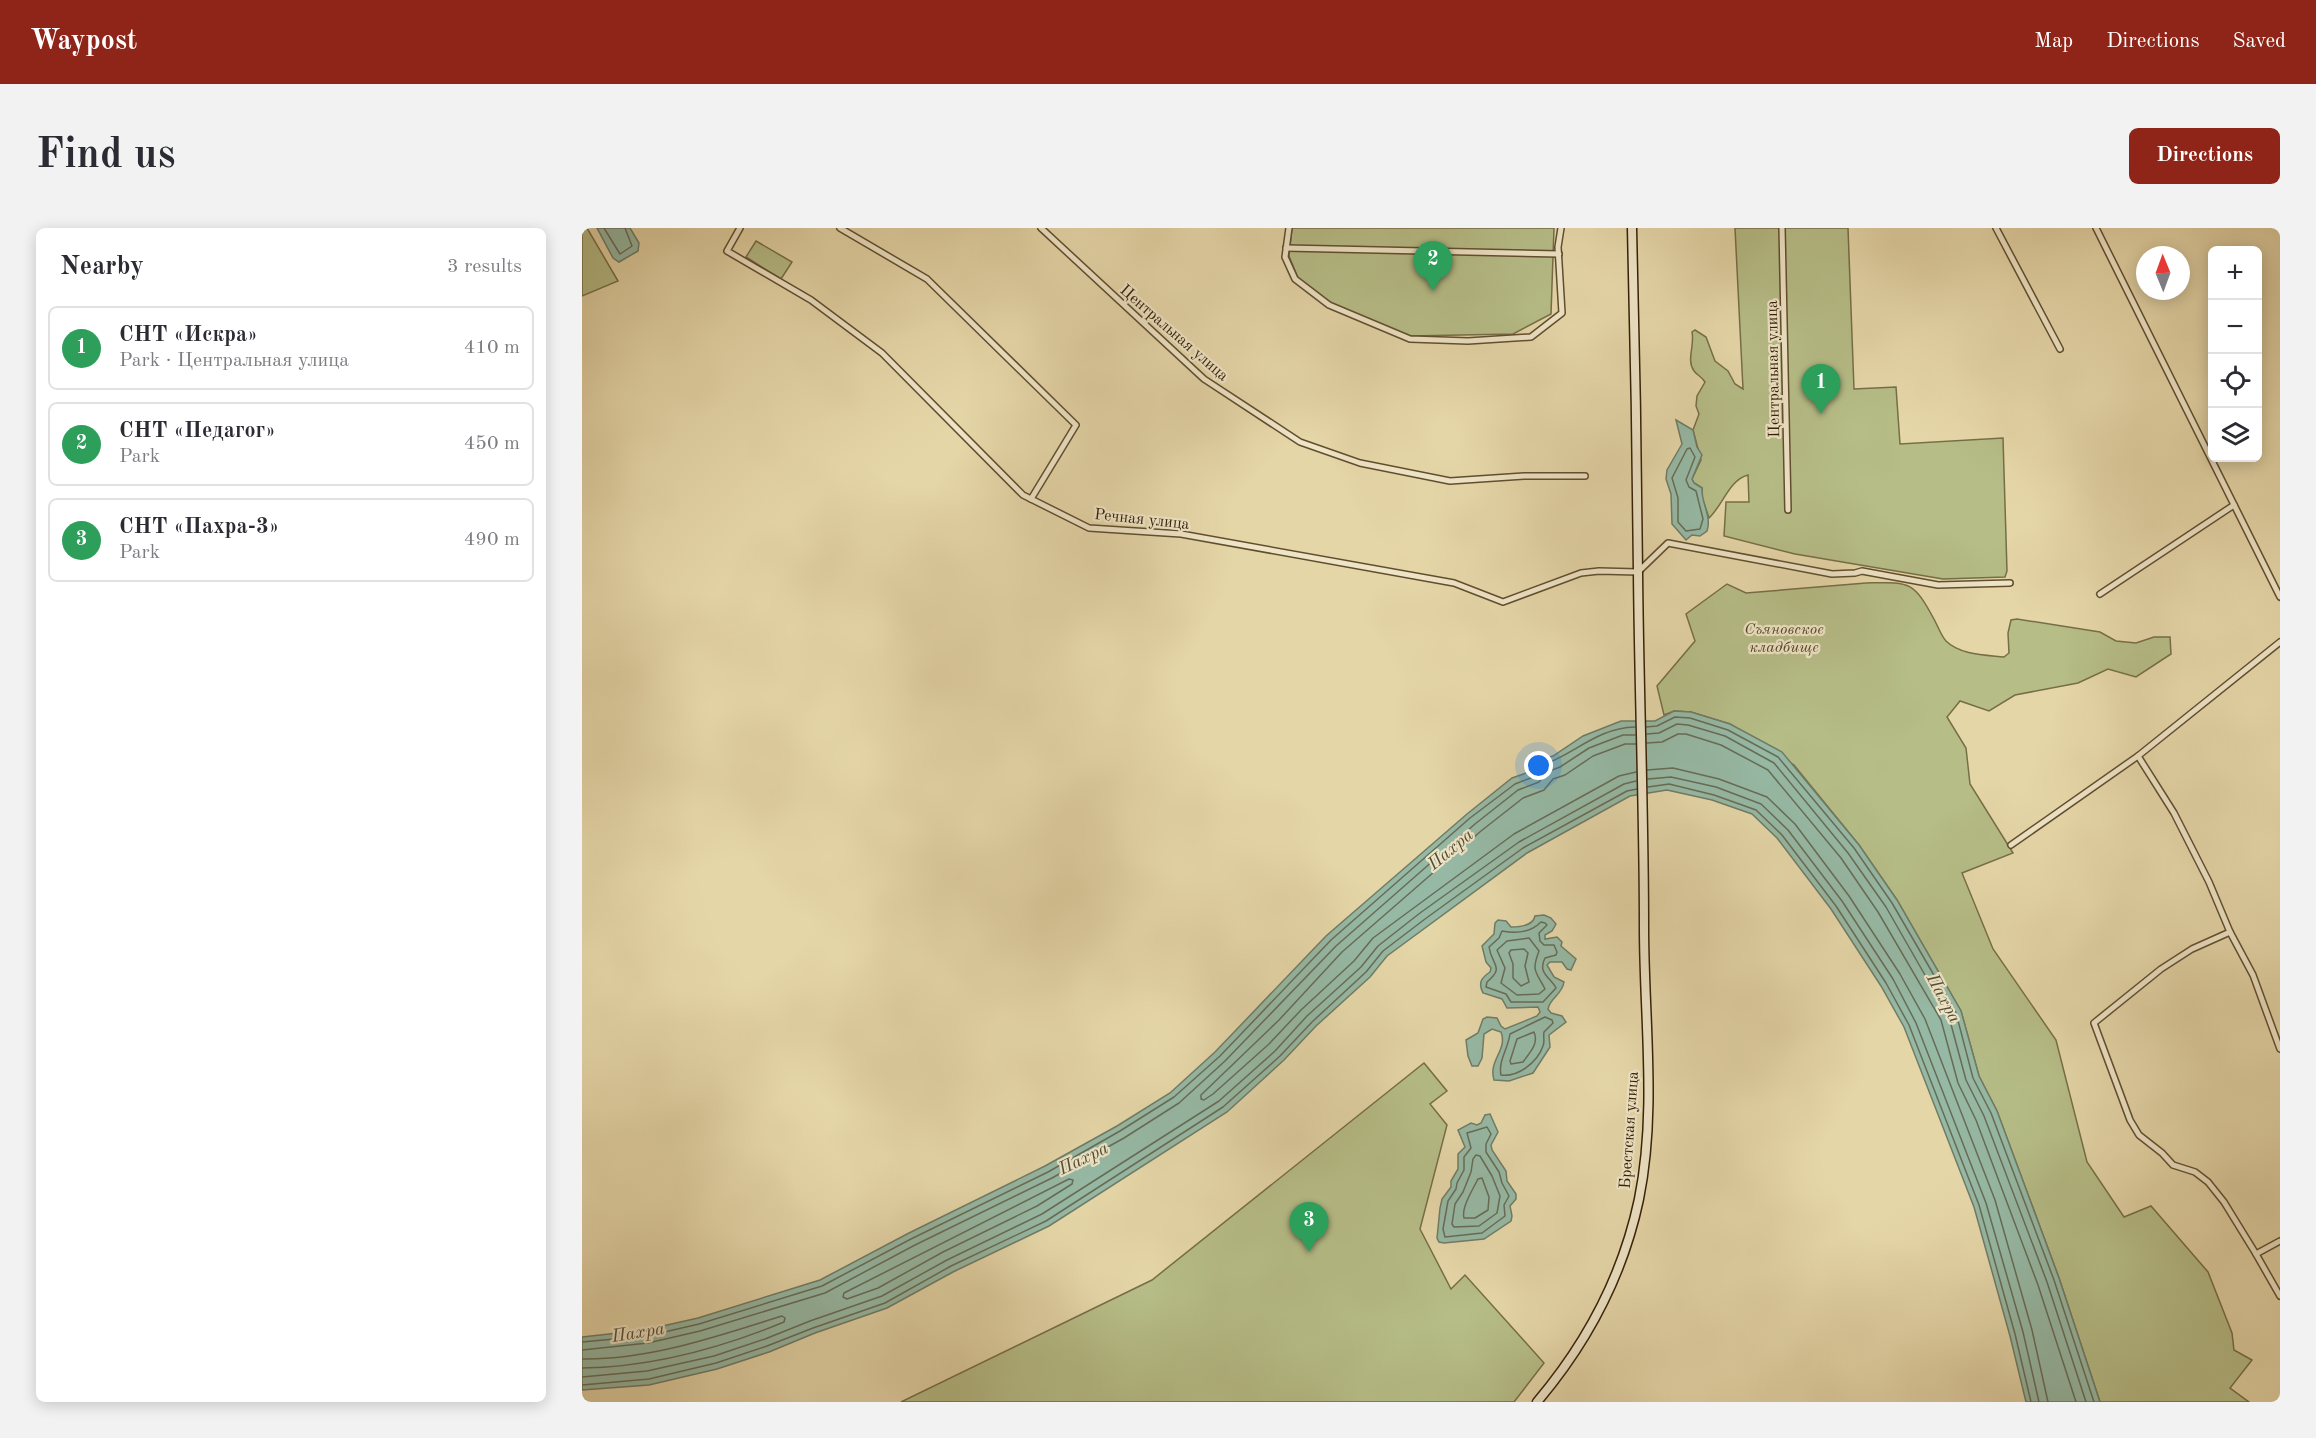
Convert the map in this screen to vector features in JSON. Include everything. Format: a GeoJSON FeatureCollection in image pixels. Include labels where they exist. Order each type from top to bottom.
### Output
{"type":"FeatureCollection","features":[{"type":"Feature","properties":{"kind":"main road","name":"Брестская улица"},"geometry":{"type":"LineString","coordinates":[[1537,1402],[1576,1351],[1609,1291],[1624,1256],[1639,1198],[1645,1158],[1647,1115],[1645,869],[1638,572],[1638,428],[1632,228]]}},
{"type":"Feature","properties":{"kind":"street","name":"Речная улица"},"geometry":{"type":"LineString","coordinates":[[740,228],[727,251],[810,300],[882,353],[1014,487],[1031,499],[1089,528],[1181,534],[1454,583],[1503,602],[1581,573],[1638,572]]}},
{"type":"Feature","properties":{"kind":"street"},"geometry":{"type":"LineString","coordinates":[[840,228],[927,279],[1076,426],[1031,499]]}},
{"type":"Feature","properties":{"kind":"street","name":"Центральная улица"},"geometry":{"type":"LineString","coordinates":[[1041,228],[1204,379],[1300,442],[1360,463],[1450,481],[1524,476],[1585,476]]}},
{"type":"Feature","properties":{"kind":"street"},"geometry":{"type":"LineString","coordinates":[[1289,228],[1285,257],[1294,279],[1329,305],[1410,339],[1468,341],[1531,337],[1562,313],[1558,254],[1561,228]]}},
{"type":"Feature","properties":{"kind":"street","name":"Центральная улица"},"geometry":{"type":"LineString","coordinates":[[1782,228],[1788,510]]}},
{"type":"Feature","properties":{"kind":"street"},"geometry":{"type":"LineString","coordinates":[[1996,228],[2060,349]]}},
{"type":"Feature","properties":{"kind":"street"},"geometry":{"type":"LineString","coordinates":[[2096,228],[2280,597]]}},
{"type":"Feature","properties":{"kind":"street"},"geometry":{"type":"LineString","coordinates":[[1286,248],[1558,254]]}},
{"type":"Feature","properties":{"kind":"street"},"geometry":{"type":"LineString","coordinates":[[2100,594],[2234,505]]}},
{"type":"Feature","properties":{"kind":"street"},"geometry":{"type":"LineString","coordinates":[[1638,572],[1668,543],[1832,574],[1862,571],[1938,585],[2010,583]]}},
{"type":"Feature","properties":{"kind":"street"},"geometry":{"type":"LineString","coordinates":[[2012,845],[2138,756],[2280,642]]}},
{"type":"Feature","properties":{"kind":"street"},"geometry":{"type":"LineString","coordinates":[[2138,756],[2179,823],[2210,882],[2230,932],[2253,975],[2280,1049]]}},
{"type":"Feature","properties":{"kind":"street"},"geometry":{"type":"LineString","coordinates":[[2230,932],[2192,949],[2162,969],[2094,1023],[2130,1120],[2139,1135],[2173,1165],[2195,1172],[2208,1182],[2224,1202],[2280,1296]]}},
{"type":"Feature","properties":{"kind":"street"},"geometry":{"type":"LineString","coordinates":[[2256,1254],[2280,1241]]}},
{"type":"Feature","properties":{"kind":"green space"},"geometry":{"type":"Polygon","coordinates":[[[582,228],[587,228],[618,281],[582,296],[582,228]]]}},
{"type":"Feature","properties":{"kind":"green space"},"geometry":{"type":"Polygon","coordinates":[[[1292,228],[1554,228],[1551,314],[1513,334],[1410,336],[1332,304],[1298,278],[1289,256],[1292,228]]]}},
{"type":"Feature","properties":{"kind":"green space"},"geometry":{"type":"Polygon","coordinates":[[[1735,228],[1848,228],[1854,389],[1896,387],[1900,444],[2003,438],[2007,571],[2005,577],[1943,579],[1795,554],[1724,536],[1726,502],[1749,502],[1748,475],[1731,487],[1709,518],[1702,497],[1702,488],[1692,479],[1701,460],[1693,430],[1699,414],[1696,406],[1697,396],[1705,382],[1692,367],[1692,332],[1695,330],[1706,337],[1715,361],[1728,371],[1735,384],[1743,389],[1735,228]]]}},
{"type":"Feature","properties":{"kind":"green space"},"geometry":{"type":"Polygon","coordinates":[[[756,241],[792,262],[781,279],[746,257],[756,241]]]}},
{"type":"Feature","properties":{"kind":"green space","name":"Съяновское кладбище"},"geometry":{"type":"Polygon","coordinates":[[[1892,583],[1909,586],[1921,598],[1946,641],[1958,649],[1974,653],[2004,657],[2009,653],[2008,633],[2011,620],[2017,619],[2100,632],[2116,641],[2136,643],[2154,637],[2170,637],[2171,654],[2136,677],[2108,669],[2078,683],[2015,695],[1989,711],[1960,701],[1947,717],[1966,748],[1970,784],[2013,853],[1962,873],[1993,949],[2056,1040],[2087,1162],[2124,1217],[2151,1206],[2208,1272],[2232,1333],[2234,1350],[2252,1360],[2230,1388],[2249,1402],[2100,1402],[2059,1278],[1997,1111],[1979,1076],[1961,1011],[1897,900],[1859,845],[1794,765],[1730,724],[1691,712],[1674,711],[1664,715],[1657,686],[1695,641],[1686,614],[1727,584],[1746,593],[1892,583]]]}},
{"type":"Feature","properties":{"kind":"green space"},"geometry":{"type":"Polygon","coordinates":[[[1424,1063],[1447,1091],[1430,1104],[1447,1125],[1420,1229],[1451,1289],[1465,1275],[1544,1363],[1514,1402],[901,1402],[1152,1280],[1424,1063]]]}},
{"type":"Feature","properties":{"kind":"water"},"geometry":{"type":"Polygon","coordinates":[[[597,228],[630,228],[639,243],[638,251],[619,262],[613,258],[597,228]]]}},
{"type":"Feature","properties":{"kind":"water"},"geometry":{"type":"Polygon","coordinates":[[[1676,420],[1693,430],[1697,447],[1702,455],[1692,479],[1702,488],[1708,520],[1707,531],[1700,536],[1692,535],[1686,540],[1672,524],[1671,494],[1666,479],[1667,470],[1682,444],[1676,420]]]}},
{"type":"Feature","properties":{"kind":"water","name":"Пахра"},"geometry":{"type":"Polygon","coordinates":[[[1674,711],[1691,712],[1730,724],[1782,752],[1859,845],[1897,900],[1961,1011],[1979,1076],[1997,1111],[2059,1278],[2100,1402],[2026,1402],[1974,1207],[1904,1027],[1881,986],[1831,909],[1777,838],[1752,814],[1712,800],[1667,790],[1630,796],[1527,853],[1387,956],[1370,977],[1227,1112],[1049,1226],[953,1272],[887,1308],[769,1352],[717,1369],[649,1385],[582,1390],[582,1337],[645,1330],[698,1318],[820,1280],[1045,1166],[1117,1126],[1170,1093],[1215,1052],[1326,936],[1467,814],[1512,778],[1532,771],[1532,762],[1553,756],[1583,736],[1621,721],[1655,721],[1674,711]]]}},
{"type":"Feature","properties":{"kind":"water"},"geometry":{"type":"Polygon","coordinates":[[[1544,915],[1556,924],[1552,931],[1545,935],[1545,939],[1557,937],[1562,942],[1561,946],[1576,959],[1571,970],[1567,969],[1562,962],[1550,962],[1547,965],[1554,977],[1564,982],[1548,1009],[1551,1013],[1562,1016],[1566,1022],[1549,1035],[1550,1047],[1533,1073],[1509,1081],[1494,1080],[1494,1067],[1502,1044],[1501,1032],[1492,1029],[1484,1034],[1482,1058],[1478,1066],[1472,1066],[1466,1040],[1478,1033],[1483,1019],[1487,1017],[1497,1018],[1505,1029],[1537,1016],[1540,1012],[1538,1007],[1507,1008],[1502,999],[1483,993],[1481,981],[1491,968],[1486,962],[1482,946],[1494,934],[1495,923],[1498,920],[1506,921],[1511,927],[1518,927],[1529,924],[1535,916],[1544,915]]]}},
{"type":"Feature","properties":{"kind":"water"},"geometry":{"type":"Polygon","coordinates":[[[1490,1114],[1498,1132],[1491,1145],[1492,1150],[1506,1171],[1507,1181],[1516,1194],[1516,1199],[1510,1206],[1511,1221],[1484,1239],[1439,1242],[1437,1238],[1442,1199],[1451,1187],[1451,1181],[1458,1169],[1458,1154],[1465,1147],[1458,1130],[1471,1123],[1477,1125],[1481,1123],[1485,1115],[1490,1114]]]}},
{"type":"Feature","properties":{"kind":"place","name":"СНТ «Педагог»"},"geometry":{"type":"Point","coordinates":[1433,291]}},
{"type":"Feature","properties":{"kind":"place","name":"СНТ «Искра»"},"geometry":{"type":"Point","coordinates":[1821,414]}},
{"type":"Feature","properties":{"kind":"place","name":"СНТ «Пахра-3»"},"geometry":{"type":"Point","coordinates":[1309,1252]}}]}
